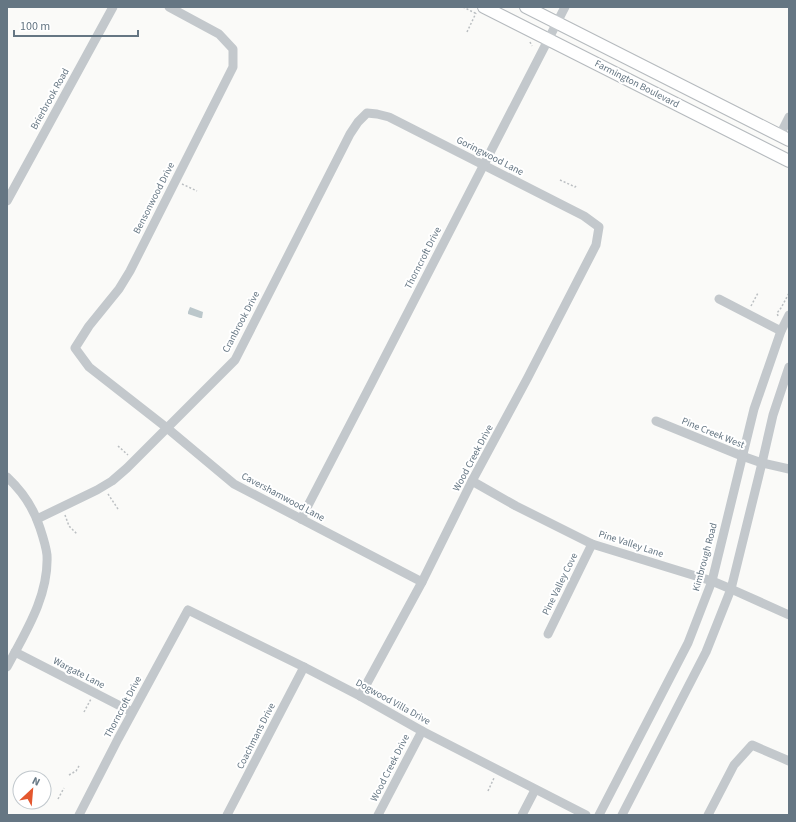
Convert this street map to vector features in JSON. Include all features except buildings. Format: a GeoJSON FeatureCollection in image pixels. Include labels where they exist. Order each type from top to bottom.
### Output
{"type":"FeatureCollection","features":[{"type":"Feature","properties":{"kind":"main road","name":"Farmington Boulevard"},"geometry":{"type":"LineString","coordinates":[[526,7],[784,138]]}},
{"type":"Feature","properties":{"kind":"main road","name":"Farmington Boulevard"},"geometry":{"type":"LineString","coordinates":[[481,9],[548,39],[789,161]]}},
{"type":"Feature","properties":{"kind":"street","name":"Brierbrook Road"},"geometry":{"type":"LineString","coordinates":[[7,201],[113,7]]}},
{"type":"Feature","properties":{"kind":"street","name":"Bensonwood Drive"},"geometry":{"type":"LineString","coordinates":[[75,348],[119,289],[130,271],[233,67],[233,49],[219,34],[169,7]]}},
{"type":"Feature","properties":{"kind":"street","name":"Thorncroft Drive"},"geometry":{"type":"LineString","coordinates":[[301,519],[565,7]]}},
{"type":"Feature","properties":{"kind":"street","name":"Goringwood Lane"},"geometry":{"type":"LineString","coordinates":[[367,113],[389,117],[584,216],[599,228]]}},
{"type":"Feature","properties":{"kind":"street","name":"Cranbrook Drive"},"geometry":{"type":"LineString","coordinates":[[37,519],[62,508],[112,481],[134,461],[234,360],[350,134],[358,122],[367,113]]}},
{"type":"Feature","properties":{"kind":"street"},"geometry":{"type":"LineString","coordinates":[[784,138],[789,117]]}},
{"type":"Feature","properties":{"kind":"street","name":"Wood Creek Drive"},"geometry":{"type":"LineString","coordinates":[[360,696],[422,582],[472,481],[531,372],[596,245],[599,228]]}},
{"type":"Feature","properties":{"kind":"street"},"geometry":{"type":"LineString","coordinates":[[719,299],[781,331]]}},
{"type":"Feature","properties":{"kind":"street","name":"Kimbrough Road"},"geometry":{"type":"LineString","coordinates":[[599,815],[688,643],[712,581],[754,409],[781,331],[789,314]]}},
{"type":"Feature","properties":{"kind":"street","name":"Cavershamwood Lane"},"geometry":{"type":"LineString","coordinates":[[75,348],[89,367],[167,428],[234,484],[422,582]]}},
{"type":"Feature","properties":{"kind":"street"},"geometry":{"type":"LineString","coordinates":[[622,815],[706,652],[731,589],[773,415],[789,367]]}},
{"type":"Feature","properties":{"kind":"street","name":"Pine Creek West"},"geometry":{"type":"LineString","coordinates":[[656,421],[742,456],[762,463],[789,469]]}},
{"type":"Feature","properties":{"kind":"street"},"geometry":{"type":"LineString","coordinates":[[7,477],[23,495],[37,519],[44,541],[46,554],[44,582],[40,598],[35,612],[7,667]]}},
{"type":"Feature","properties":{"kind":"street","name":"Pine Valley Lane"},"geometry":{"type":"LineString","coordinates":[[472,481],[516,506],[592,544],[712,581],[789,615]]}},
{"type":"Feature","properties":{"kind":"street","name":"Pine Valley Cove"},"geometry":{"type":"LineString","coordinates":[[548,634],[592,544]]}},
{"type":"Feature","properties":{"kind":"street","name":"Thorncroft Drive"},"geometry":{"type":"LineString","coordinates":[[79,815],[132,712],[188,610]]}},
{"type":"Feature","properties":{"kind":"street","name":"Dogwood Villa Drive"},"geometry":{"type":"LineString","coordinates":[[188,610],[304,667],[498,771],[586,815]]}},
{"type":"Feature","properties":{"kind":"street","name":"Wargate Lane"},"geometry":{"type":"LineString","coordinates":[[15,652],[132,712]]}},
{"type":"Feature","properties":{"kind":"street","name":"Coachmans Drive"},"geometry":{"type":"LineString","coordinates":[[227,815],[304,667]]}},
{"type":"Feature","properties":{"kind":"street","name":"Wood Creek Drive"},"geometry":{"type":"LineString","coordinates":[[378,815],[422,731]]}},
{"type":"Feature","properties":{"kind":"street"},"geometry":{"type":"LineString","coordinates":[[708,815],[734,765],[752,745],[789,761]]}},
{"type":"Feature","properties":{"kind":"street"},"geometry":{"type":"LineString","coordinates":[[522,815],[535,790]]}},
{"type":"Feature","properties":{"kind":"path"},"geometry":{"type":"LineString","coordinates":[[467,32],[481,9]]}},
{"type":"Feature","properties":{"kind":"path"},"geometry":{"type":"LineString","coordinates":[[560,180],[575,187],[577,185]]}},
{"type":"Feature","properties":{"kind":"path"},"geometry":{"type":"LineString","coordinates":[[181,184],[196,191]]}},
{"type":"Feature","properties":{"kind":"path"},"geometry":{"type":"LineString","coordinates":[[750,308],[758,293]]}},
{"type":"Feature","properties":{"kind":"path"},"geometry":{"type":"LineString","coordinates":[[778,316],[777,313],[789,293]]}},
{"type":"Feature","properties":{"kind":"path"},"geometry":{"type":"LineString","coordinates":[[118,446],[134,461]]}},
{"type":"Feature","properties":{"kind":"path"},"geometry":{"type":"LineString","coordinates":[[103,487],[118,509]]}},
{"type":"Feature","properties":{"kind":"path"},"geometry":{"type":"LineString","coordinates":[[62,508],[69,526],[77,534]]}},
{"type":"Feature","properties":{"kind":"path"},"geometry":{"type":"LineString","coordinates":[[84,712],[94,693]]}},
{"type":"Feature","properties":{"kind":"path"},"geometry":{"type":"LineString","coordinates":[[69,776],[76,771],[79,766]]}},
{"type":"Feature","properties":{"kind":"path"},"geometry":{"type":"LineString","coordinates":[[488,791],[498,771]]}},
{"type":"Feature","properties":{"kind":"path"},"geometry":{"type":"LineString","coordinates":[[58,799],[64,788]]}},
{"type":"Feature","properties":{"kind":"shaded area"},"geometry":{"type":"Polygon","coordinates":[[[190,307],[203,312],[202,318],[188,314],[190,307]]]}}]}
